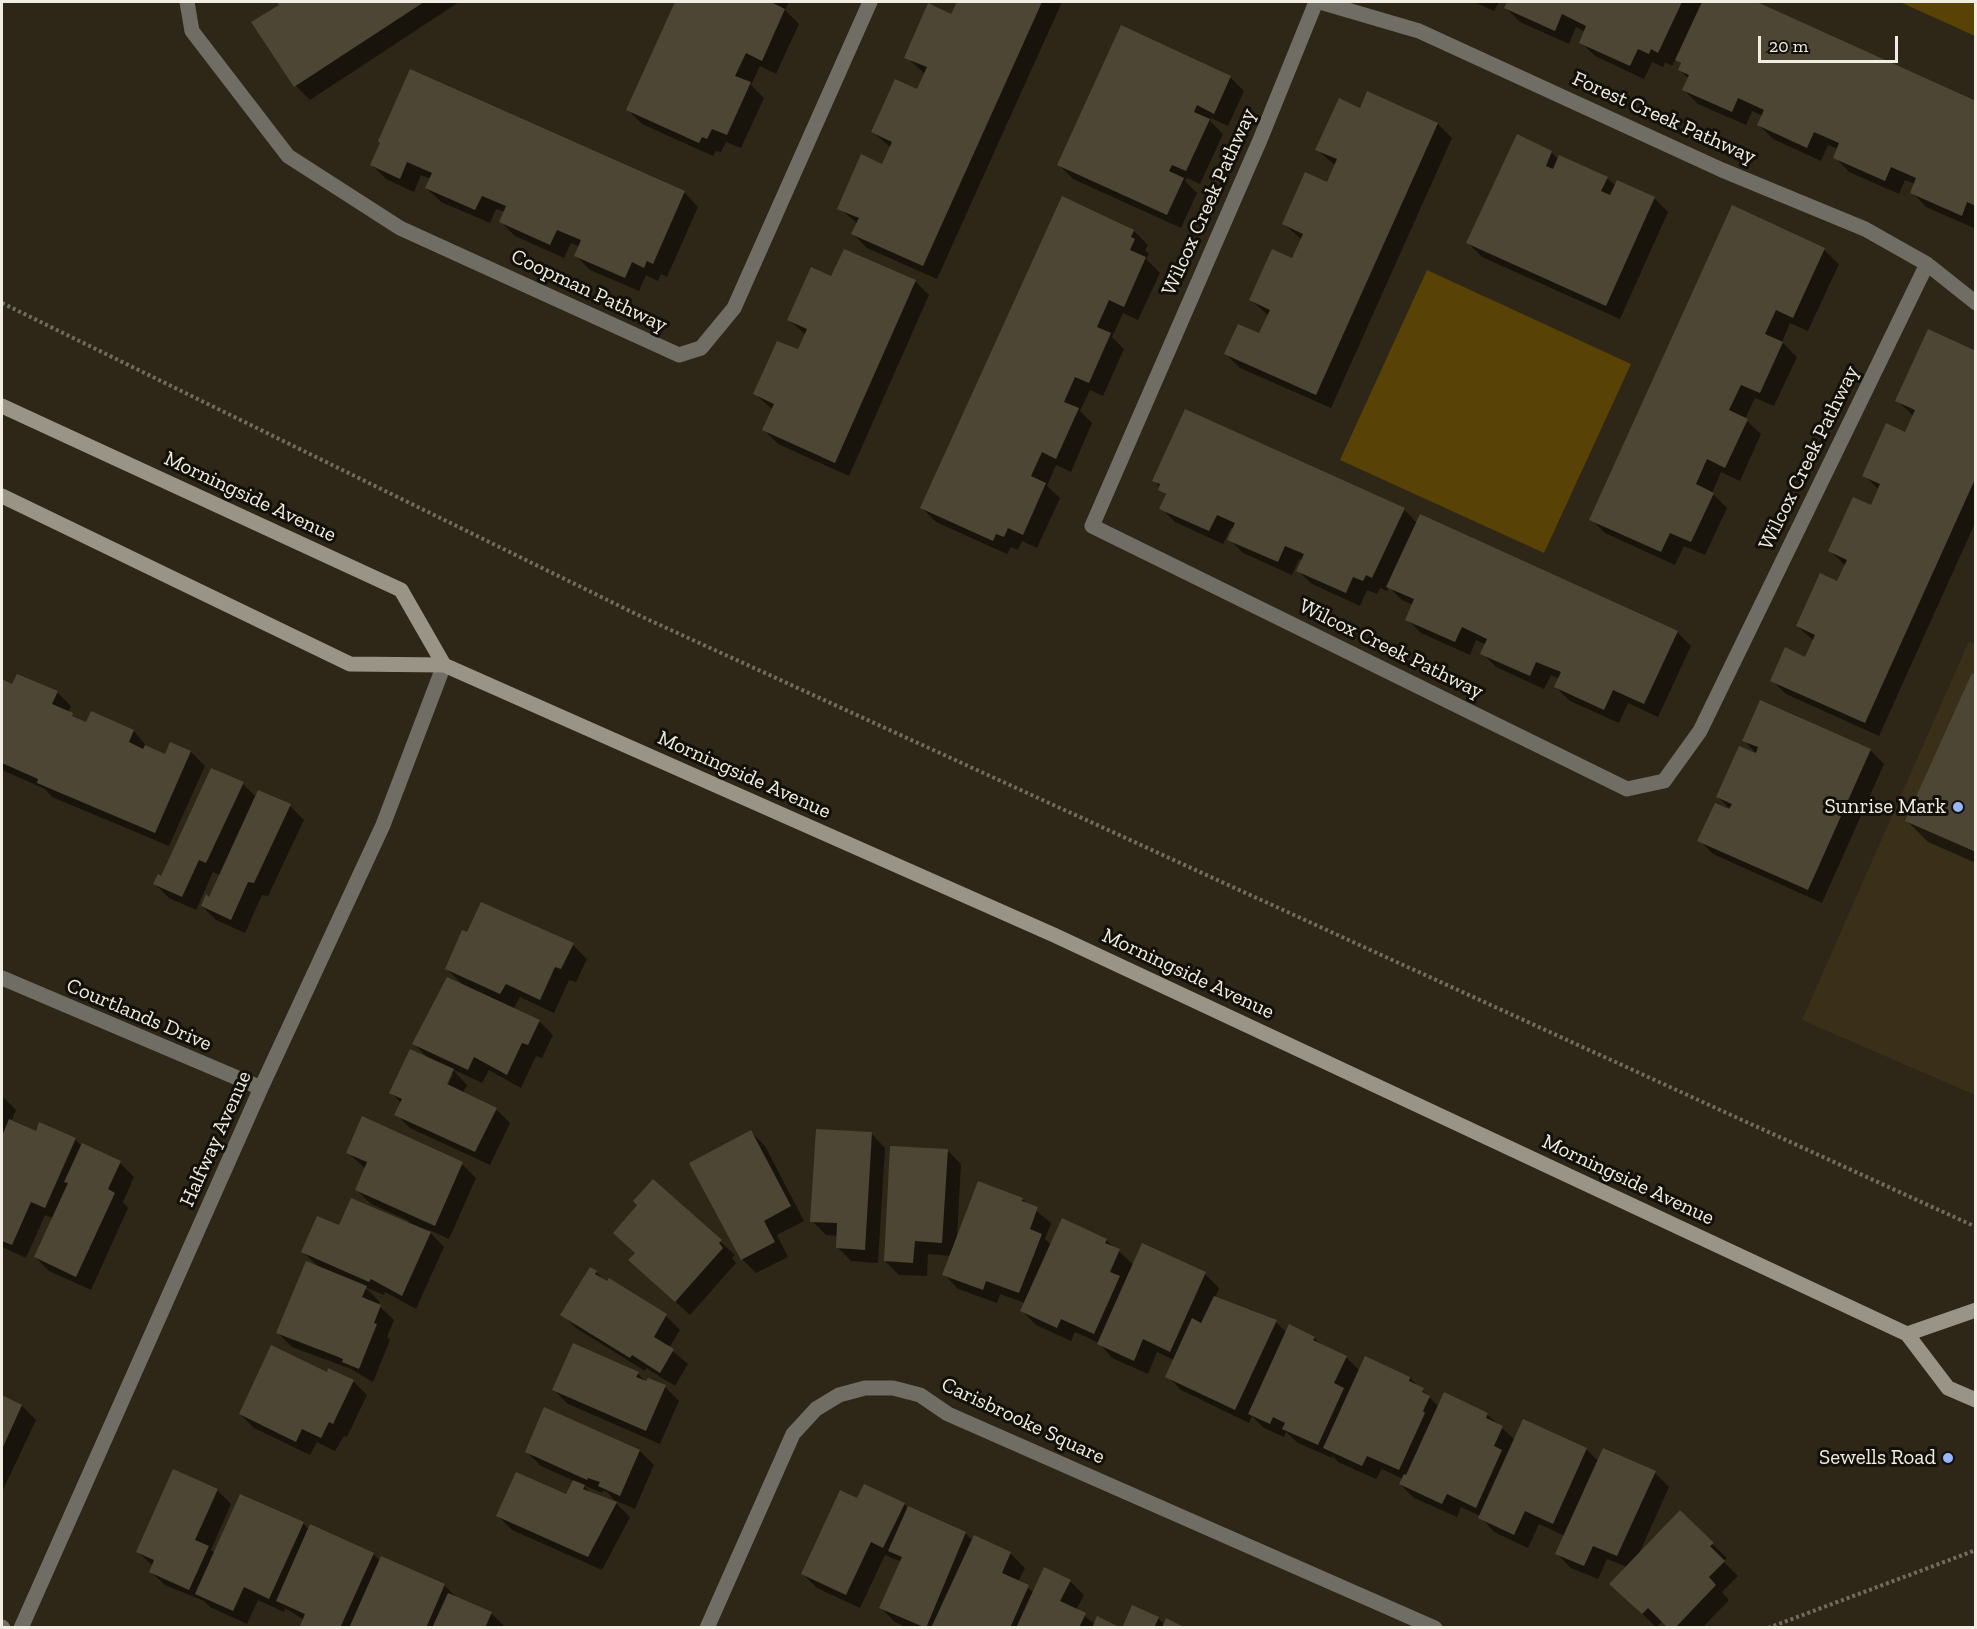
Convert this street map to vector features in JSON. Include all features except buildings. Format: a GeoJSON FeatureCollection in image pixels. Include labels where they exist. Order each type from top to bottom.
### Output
{"type":"FeatureCollection","features":[{"type":"Feature","properties":{"kind":"main road","name":"Morningside Avenue"},"geometry":{"type":"LineString","coordinates":[[2,406],[401,590],[444,665]]}},
{"type":"Feature","properties":{"kind":"main road","name":"Morningside Avenue"},"geometry":{"type":"LineString","coordinates":[[2,496],[350,664],[444,665],[1054,935],[1907,1334],[1948,1388],[1976,1400]]}},
{"type":"Feature","properties":{"kind":"main road"},"geometry":{"type":"LineString","coordinates":[[1907,1334],[1976,1310]]}},
{"type":"Feature","properties":{"kind":"street","name":"Coopman Pathway"},"geometry":{"type":"LineString","coordinates":[[187,2],[192,31],[288,156],[400,228],[679,355],[700,348],[734,308],[870,2]]}},
{"type":"Feature","properties":{"kind":"street","name":"Wilcox Creek Pathway"},"geometry":{"type":"LineString","coordinates":[[1318,2],[1092,526],[1627,789],[1664,781],[1700,731],[1927,264]]}},
{"type":"Feature","properties":{"kind":"street","name":"Forest Creek Pathway"},"geometry":{"type":"LineString","coordinates":[[1318,2],[1419,31],[1722,170],[1865,229],[1927,264],[1976,303]]}},
{"type":"Feature","properties":{"kind":"street","name":"Halfway Avenue"},"geometry":{"type":"LineString","coordinates":[[21,1628],[261,1088],[383,825],[444,665]]}},
{"type":"Feature","properties":{"kind":"street","name":"Courtlands Drive"},"geometry":{"type":"LineString","coordinates":[[2,978],[261,1088]]}},
{"type":"Feature","properties":{"kind":"street","name":"Carisbrooke Square"},"geometry":{"type":"LineString","coordinates":[[707,1628],[793,1434],[816,1409],[839,1395],[865,1388],[893,1388],[920,1395],[948,1414],[1435,1628]]}},
{"type":"Feature","properties":{"kind":"path"},"geometry":{"type":"LineString","coordinates":[[2,303],[636,614],[1976,1227]]}},
{"type":"Feature","properties":{"kind":"path"},"geometry":{"type":"LineString","coordinates":[[1768,1628],[1976,1550]]}},
{"type":"Feature","properties":{"kind":"shaded area"},"geometry":{"type":"Polygon","coordinates":[[[1900,2],[1975,2],[1975,36],[1900,2]]]}},
{"type":"Feature","properties":{"kind":"shaded area"},"geometry":{"type":"Polygon","coordinates":[[[1427,270],[1631,364],[1544,553],[1340,460],[1427,270]]]}},
{"type":"Feature","properties":{"kind":"shaded area"},"geometry":{"type":"Polygon","coordinates":[[[1969,641],[1975,644],[1975,1095],[1802,1020],[1969,641]]]}},
{"type":"Feature","properties":{"kind":"place","name":"Sunrise Mark"},"geometry":{"type":"Point","coordinates":[1958,807]}},
{"type":"Feature","properties":{"kind":"place","name":"Sewells Road"},"geometry":{"type":"Point","coordinates":[1948,1458]}}]}
